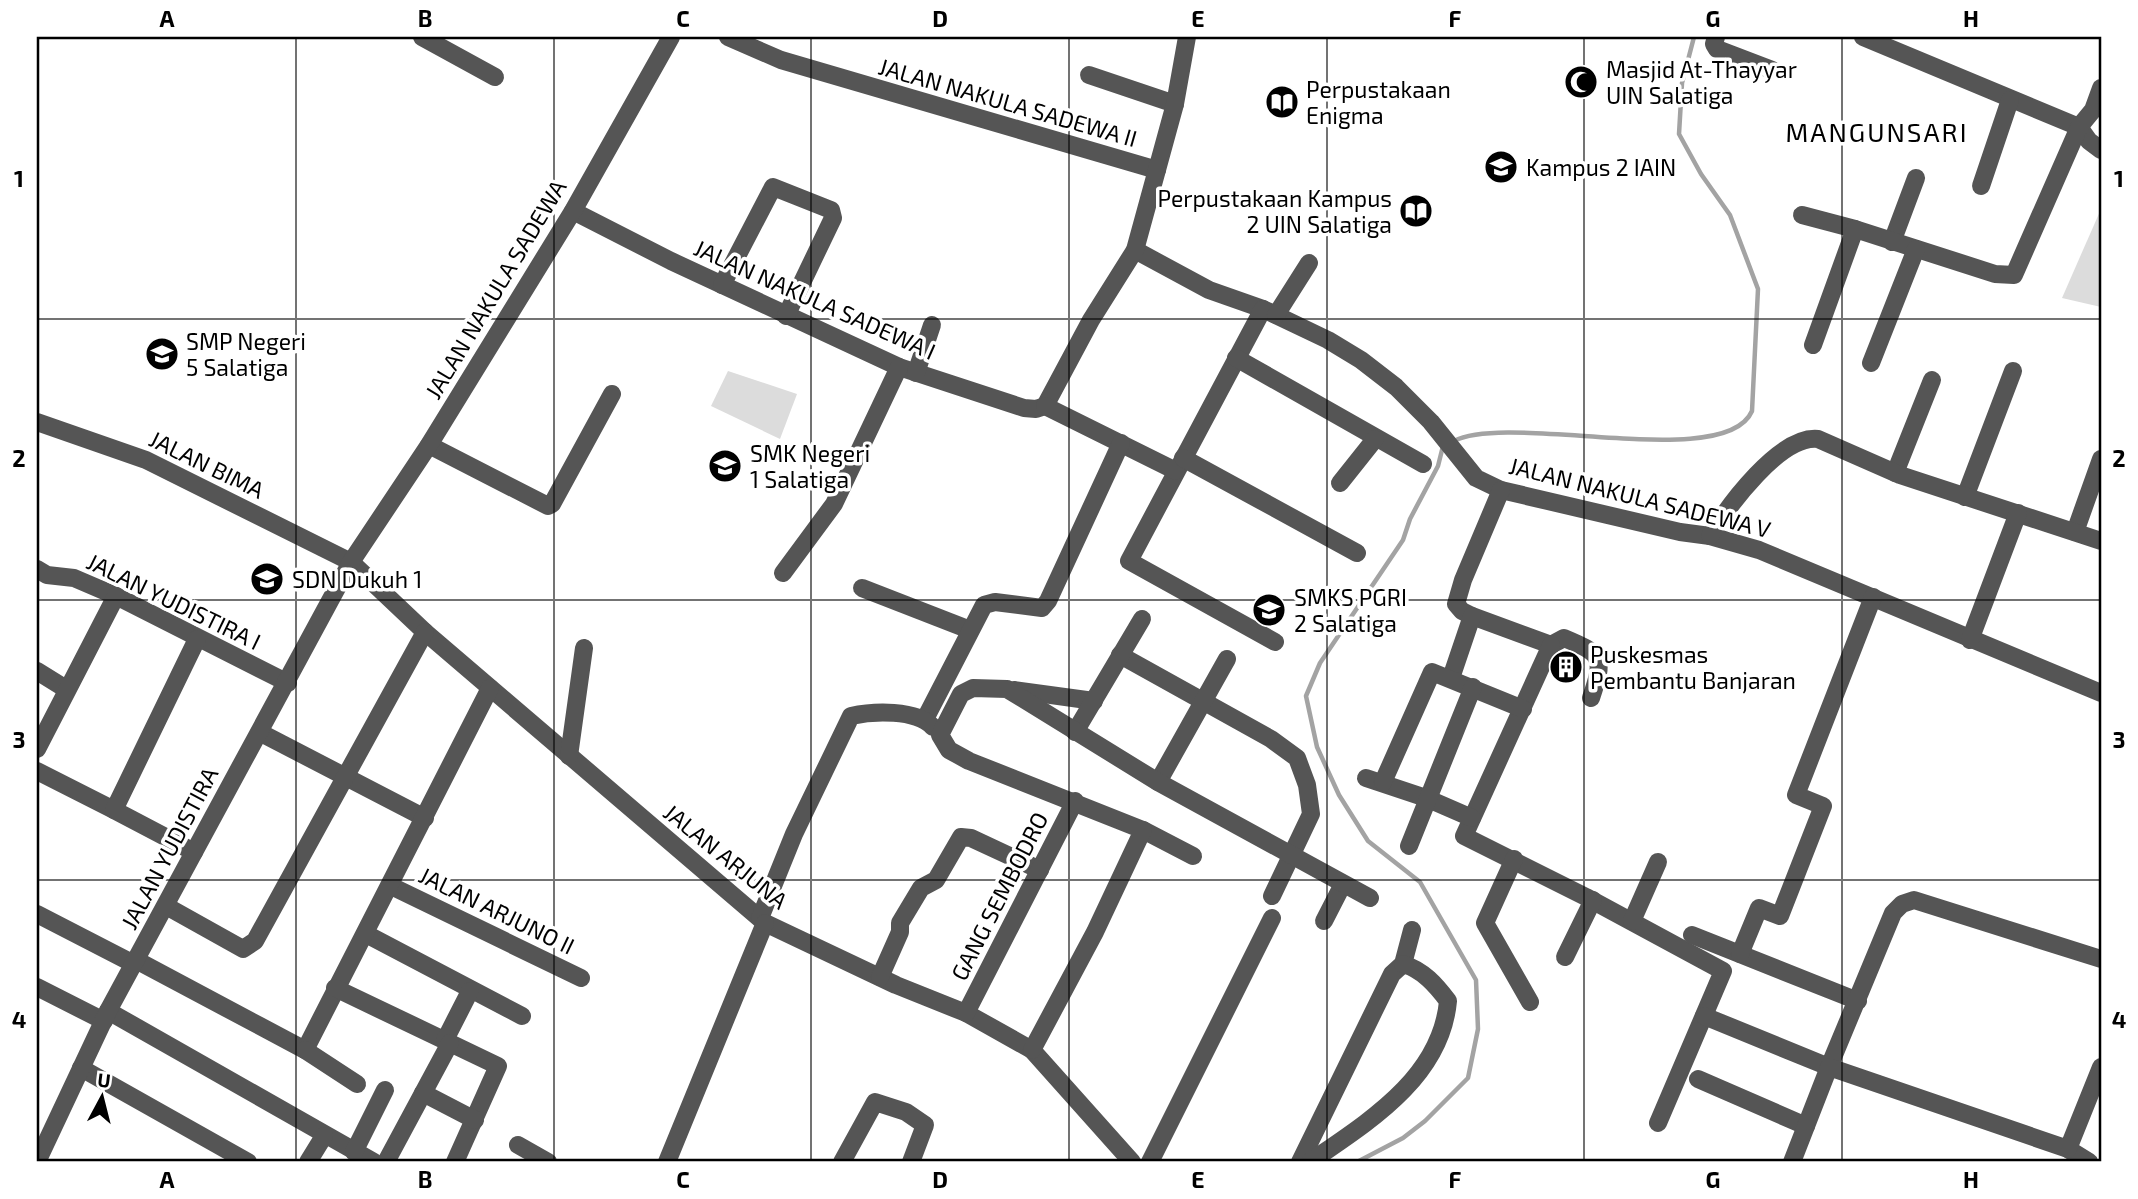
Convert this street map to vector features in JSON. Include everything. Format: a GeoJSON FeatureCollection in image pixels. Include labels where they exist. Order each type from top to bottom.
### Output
{"type":"FeatureCollection","features":[{"type":"Feature","properties":{"kind":"street"},"geometry":{"type":"LineString","coordinates":[[422,37],[495,77]]}},
{"type":"Feature","properties":{"kind":"street","name":"JALAN NAKULA SADEWA"},"geometry":{"type":"LineString","coordinates":[[351,562],[429,445],[573,211],[671,37]]}},
{"type":"Feature","properties":{"kind":"street","name":"JALAN NAKULA SADEWA II"},"geometry":{"type":"LineString","coordinates":[[728,37],[781,60],[1157,170]]}},
{"type":"Feature","properties":{"kind":"street"},"geometry":{"type":"LineString","coordinates":[[1187,37],[1175,104],[1135,250],[1091,320],[1045,406],[1121,443],[1180,465],[1357,553]]}},
{"type":"Feature","properties":{"kind":"street"},"geometry":{"type":"LineString","coordinates":[[1716,37],[1717,50],[1772,70]]}},
{"type":"Feature","properties":{"kind":"street"},"geometry":{"type":"LineString","coordinates":[[1868,38],[2079,127],[2089,141],[2101,150]]}},
{"type":"Feature","properties":{"kind":"street"},"geometry":{"type":"LineString","coordinates":[[1088,75],[1175,104]]}},
{"type":"Feature","properties":{"kind":"street"},"geometry":{"type":"LineString","coordinates":[[1802,215],[1996,274],[2014,275],[2079,127],[2085,122],[2100,94]]}},
{"type":"Feature","properties":{"kind":"street"},"geometry":{"type":"LineString","coordinates":[[1981,186],[2010,100]]}},
{"type":"Feature","properties":{"kind":"street"},"geometry":{"type":"LineString","coordinates":[[1892,242],[1916,178]]}},
{"type":"Feature","properties":{"kind":"street"},"geometry":{"type":"LineString","coordinates":[[722,285],[773,187],[831,210],[833,218],[786,316]]}},
{"type":"Feature","properties":{"kind":"street","name":"JALAN NAKULA SADEWA I"},"geometry":{"type":"LineString","coordinates":[[573,211],[786,316],[907,370],[1024,408],[1036,409],[1045,406]]}},
{"type":"Feature","properties":{"kind":"street"},"geometry":{"type":"LineString","coordinates":[[1813,345],[1855,229]]}},
{"type":"Feature","properties":{"kind":"street"},"geometry":{"type":"LineString","coordinates":[[1871,363],[1916,249]]}},
{"type":"Feature","properties":{"kind":"street","name":"JALAN NAKULA SADEWA V"},"geometry":{"type":"LineString","coordinates":[[1135,250],[1209,290],[1269,312],[1361,360],[1396,387],[1448,442],[1476,478],[1501,490],[1680,532],[1710,536],[1759,550],[2101,693]]}},
{"type":"Feature","properties":{"kind":"street"},"geometry":{"type":"LineString","coordinates":[[1275,642],[1130,563],[1130,556],[1236,358],[1309,263]]}},
{"type":"Feature","properties":{"kind":"street"},"geometry":{"type":"LineString","coordinates":[[783,573],[834,504],[932,325]]}},
{"type":"Feature","properties":{"kind":"street"},"geometry":{"type":"LineString","coordinates":[[1236,358],[1423,464]]}},
{"type":"Feature","properties":{"kind":"street"},"geometry":{"type":"LineString","coordinates":[[1965,497],[2013,371]]}},
{"type":"Feature","properties":{"kind":"street"},"geometry":{"type":"LineString","coordinates":[[1895,473],[1933,380]]}},
{"type":"Feature","properties":{"kind":"street"},"geometry":{"type":"LineString","coordinates":[[429,445],[548,506],[552,504],[612,394]]}},
{"type":"Feature","properties":{"kind":"street","name":"JALAN BIMA"},"geometry":{"type":"LineString","coordinates":[[37,422],[146,460],[351,562]]}},
{"type":"Feature","properties":{"kind":"street"},"geometry":{"type":"LineString","coordinates":[[1340,484],[1376,439]]}},
{"type":"Feature","properties":{"kind":"street"},"geometry":{"type":"LineString","coordinates":[[1710,536],[1729,505],[1782,452],[1799,440],[1818,439],[1895,473],[2101,541]]}},
{"type":"Feature","properties":{"kind":"street"},"geometry":{"type":"LineString","coordinates":[[925,719],[984,604],[995,602],[1042,608],[1048,601],[1121,443]]}},
{"type":"Feature","properties":{"kind":"street"},"geometry":{"type":"LineString","coordinates":[[2074,532],[2101,459]]}},
{"type":"Feature","properties":{"kind":"street"},"geometry":{"type":"LineString","coordinates":[[1501,490],[1463,580],[1456,604],[1472,616],[1551,645]]}},
{"type":"Feature","properties":{"kind":"street"},"geometry":{"type":"LineString","coordinates":[[1970,640],[2018,513]]}},
{"type":"Feature","properties":{"kind":"street","name":"JALAN ARJUNA"},"geometry":{"type":"LineString","coordinates":[[351,562],[425,632],[762,920],[880,977],[966,1013],[1032,1050],[1132,1162]]}},
{"type":"Feature","properties":{"kind":"street","name":"JALAN YUDISTIRA"},"geometry":{"type":"LineString","coordinates":[[37,1162],[106,1016],[351,562]]}},
{"type":"Feature","properties":{"kind":"street","name":"JALAN YUDISTIRA I"},"geometry":{"type":"LineString","coordinates":[[37,569],[47,575],[74,578],[116,596],[197,639],[288,682]]}},
{"type":"Feature","properties":{"kind":"street"},"geometry":{"type":"LineString","coordinates":[[862,588],[970,629]]}},
{"type":"Feature","properties":{"kind":"street"},"geometry":{"type":"LineString","coordinates":[[37,749],[116,596]]}},
{"type":"Feature","properties":{"kind":"street"},"geometry":{"type":"LineString","coordinates":[[1740,954],[1759,908],[1780,916],[1824,806],[1796,795],[1873,597]]}},
{"type":"Feature","properties":{"kind":"street"},"geometry":{"type":"LineString","coordinates":[[1451,678],[1472,616]]}},
{"type":"Feature","properties":{"kind":"street"},"geometry":{"type":"LineString","coordinates":[[1075,732],[1142,619]]}},
{"type":"Feature","properties":{"kind":"street"},"geometry":{"type":"LineString","coordinates":[[166,906],[243,949],[255,941],[425,632]]}},
{"type":"Feature","properties":{"kind":"street"},"geometry":{"type":"LineString","coordinates":[[1591,698],[1600,672],[1596,654],[1564,638],[1551,645],[1464,836],[1593,900],[1723,971],[1658,1123]]}},
{"type":"Feature","properties":{"kind":"street"},"geometry":{"type":"LineString","coordinates":[[114,810],[197,639]]}},
{"type":"Feature","properties":{"kind":"street"},"geometry":{"type":"LineString","coordinates":[[569,756],[584,648]]}},
{"type":"Feature","properties":{"kind":"street"},"geometry":{"type":"LineString","coordinates":[[1120,655],[1271,739],[1297,758],[1307,785],[1311,814],[1272,896]]}},
{"type":"Feature","properties":{"kind":"street"},"geometry":{"type":"LineString","coordinates":[[1158,782],[1227,659]]}},
{"type":"Feature","properties":{"kind":"street"},"geometry":{"type":"LineString","coordinates":[[37,671],[66,689]]}},
{"type":"Feature","properties":{"kind":"street"},"geometry":{"type":"LineString","coordinates":[[1472,818],[1374,780],[1429,674],[1451,678],[1522,709]]}},
{"type":"Feature","properties":{"kind":"street"},"geometry":{"type":"LineString","coordinates":[[1409,846],[1426,798],[1473,687]]}},
{"type":"Feature","properties":{"kind":"street"},"geometry":{"type":"LineString","coordinates":[[305,1050],[490,688]]}},
{"type":"Feature","properties":{"kind":"street"},"geometry":{"type":"LineString","coordinates":[[940,735],[961,694],[973,688],[1007,689],[1094,701]]}},
{"type":"Feature","properties":{"kind":"street"},"geometry":{"type":"LineString","coordinates":[[1007,689],[1158,782],[1370,898]]}},
{"type":"Feature","properties":{"kind":"street"},"geometry":{"type":"LineString","coordinates":[[667,1162],[794,834],[851,716],[886,713],[925,719],[949,750],[969,761],[1143,830],[1193,856]]}},
{"type":"Feature","properties":{"kind":"street"},"geometry":{"type":"LineString","coordinates":[[261,733],[343,778],[425,818]]}},
{"type":"Feature","properties":{"kind":"street"},"geometry":{"type":"LineString","coordinates":[[37,771],[194,852]]}},
{"type":"Feature","properties":{"kind":"street","name":"GANG SEMBODRO"},"geometry":{"type":"LineString","coordinates":[[966,1013],[1075,802]]}},
{"type":"Feature","properties":{"kind":"street"},"geometry":{"type":"LineString","coordinates":[[1032,1050],[1095,932],[1143,830]]}},
{"type":"Feature","properties":{"kind":"street"},"geometry":{"type":"LineString","coordinates":[[880,977],[900,932],[900,923],[921,888],[936,880],[961,837],[971,838],[1040,870]]}},
{"type":"Feature","properties":{"kind":"street"},"geometry":{"type":"LineString","coordinates":[[1514,859],[1485,923],[1530,1002]]}},
{"type":"Feature","properties":{"kind":"street"},"geometry":{"type":"LineString","coordinates":[[1632,921],[1658,862]]}},
{"type":"Feature","properties":{"kind":"street"},"geometry":{"type":"LineString","coordinates":[[1324,920],[1343,884]]}},
{"type":"Feature","properties":{"kind":"street","name":"JALAN ARJUNO II"},"geometry":{"type":"LineString","coordinates":[[391,886],[581,978]]}},
{"type":"Feature","properties":{"kind":"street"},"geometry":{"type":"LineString","coordinates":[[1565,957],[1593,900]]}},
{"type":"Feature","properties":{"kind":"street"},"geometry":{"type":"LineString","coordinates":[[1792,1162],[1893,913],[1902,905],[1914,900],[2101,959]]}},
{"type":"Feature","properties":{"kind":"street"},"geometry":{"type":"LineString","coordinates":[[37,914],[305,1050],[357,1084]]}},
{"type":"Feature","properties":{"kind":"street"},"geometry":{"type":"LineString","coordinates":[[1150,1162],[1272,918]]}},
{"type":"Feature","properties":{"kind":"street"},"geometry":{"type":"LineString","coordinates":[[1300,1162],[1392,974],[1403,964],[1412,930]]}},
{"type":"Feature","properties":{"kind":"street"},"geometry":{"type":"LineString","coordinates":[[366,934],[522,1016]]}},
{"type":"Feature","properties":{"kind":"street"},"geometry":{"type":"LineString","coordinates":[[1692,935],[1858,1001]]}},
{"type":"Feature","properties":{"kind":"street"},"geometry":{"type":"LineString","coordinates":[[1310,1162],[1400,1096],[1420,1073],[1447,1018],[1448,1001],[1434,982],[1414,967],[1403,964]]}},
{"type":"Feature","properties":{"kind":"street"},"geometry":{"type":"LineString","coordinates":[[37,987],[106,1016],[373,1162]]}},
{"type":"Feature","properties":{"kind":"street"},"geometry":{"type":"LineString","coordinates":[[335,988],[498,1068],[455,1162]]}},
{"type":"Feature","properties":{"kind":"street"},"geometry":{"type":"LineString","coordinates":[[386,1162],[470,991]]}},
{"type":"Feature","properties":{"kind":"street"},"geometry":{"type":"LineString","coordinates":[[1704,1016],[1829,1067],[2068,1149],[2089,1162]]}},
{"type":"Feature","properties":{"kind":"street"},"geometry":{"type":"LineString","coordinates":[[2068,1149],[2101,1066]]}},
{"type":"Feature","properties":{"kind":"street"},"geometry":{"type":"LineString","coordinates":[[82,1068],[248,1162]]}},
{"type":"Feature","properties":{"kind":"street"},"geometry":{"type":"LineString","coordinates":[[1698,1079],[1806,1126]]}},
{"type":"Feature","properties":{"kind":"street"},"geometry":{"type":"LineString","coordinates":[[354,1152],[385,1090]]}},
{"type":"Feature","properties":{"kind":"street"},"geometry":{"type":"LineString","coordinates":[[422,1093],[475,1119]]}},
{"type":"Feature","properties":{"kind":"street"},"geometry":{"type":"LineString","coordinates":[[842,1162],[875,1102],[906,1112],[925,1125],[911,1162]]}},
{"type":"Feature","properties":{"kind":"street"},"geometry":{"type":"LineString","coordinates":[[308,1162],[324,1136]]}},
{"type":"Feature","properties":{"kind":"street"},"geometry":{"type":"LineString","coordinates":[[518,1145],[548,1162]]}},
{"type":"Feature","properties":{"kind":"shaded area"},"geometry":{"type":"Polygon","coordinates":[[[2101,209],[2101,307],[2062,298],[2101,209]]]}},
{"type":"Feature","properties":{"kind":"shaded area"},"geometry":{"type":"Polygon","coordinates":[[[728,371],[797,394],[780,439],[711,406],[728,371]]]}},
{"type":"Feature","properties":{"kind":"waterway"},"geometry":{"type":"LineString","coordinates":[[1454,441],[1482,434],[1521,433],[1661,440],[1702,437],[1734,429],[1752,411],[1758,289],[1730,215],[1701,174],[1679,134],[1682,83],[1694,37]]}},
{"type":"Feature","properties":{"kind":"waterway"},"geometry":{"type":"LineString","coordinates":[[1357,1162],[1403,1138],[1425,1121],[1468,1078],[1478,1029],[1476,980],[1420,882],[1368,841],[1339,795],[1317,747],[1306,696],[1320,663],[1403,540],[1410,519],[1438,466],[1443,446]]}},
{"type":"Feature","properties":{"kind":"place","name":"Masjid At-Thayyar UIN Salatiga"},"geometry":{"type":"Point","coordinates":[1581,82]}},
{"type":"Feature","properties":{"kind":"place","name":"Perpustakaan Enigma"},"geometry":{"type":"Point","coordinates":[1282,102]}},
{"type":"Feature","properties":{"kind":"place","name":"Kampus 2 IAIN"},"geometry":{"type":"Point","coordinates":[1501,167]}},
{"type":"Feature","properties":{"kind":"place","name":"Perpustakaan Kampus 2 UIN Salatiga"},"geometry":{"type":"Point","coordinates":[1416,211]}},
{"type":"Feature","properties":{"kind":"place","name":"SMP Negeri 5 Salatiga"},"geometry":{"type":"Point","coordinates":[162,354]}},
{"type":"Feature","properties":{"kind":"place","name":"SMK Negeri 1 Salatiga"},"geometry":{"type":"Point","coordinates":[725,466]}},
{"type":"Feature","properties":{"kind":"place","name":"SDN Dukuh 1"},"geometry":{"type":"Point","coordinates":[267,579]}},
{"type":"Feature","properties":{"kind":"place","name":"SMKS PGRI 2 Salatiga"},"geometry":{"type":"Point","coordinates":[1269,610]}},
{"type":"Feature","properties":{"kind":"place","name":"Puskesmas Pembantu Banjaran"},"geometry":{"type":"Point","coordinates":[1566,667]}},
{"type":"Feature","properties":{"kind":"district","name":"MANGUNSARI"},"geometry":{"type":"Point","coordinates":[1877,131]}}]}
